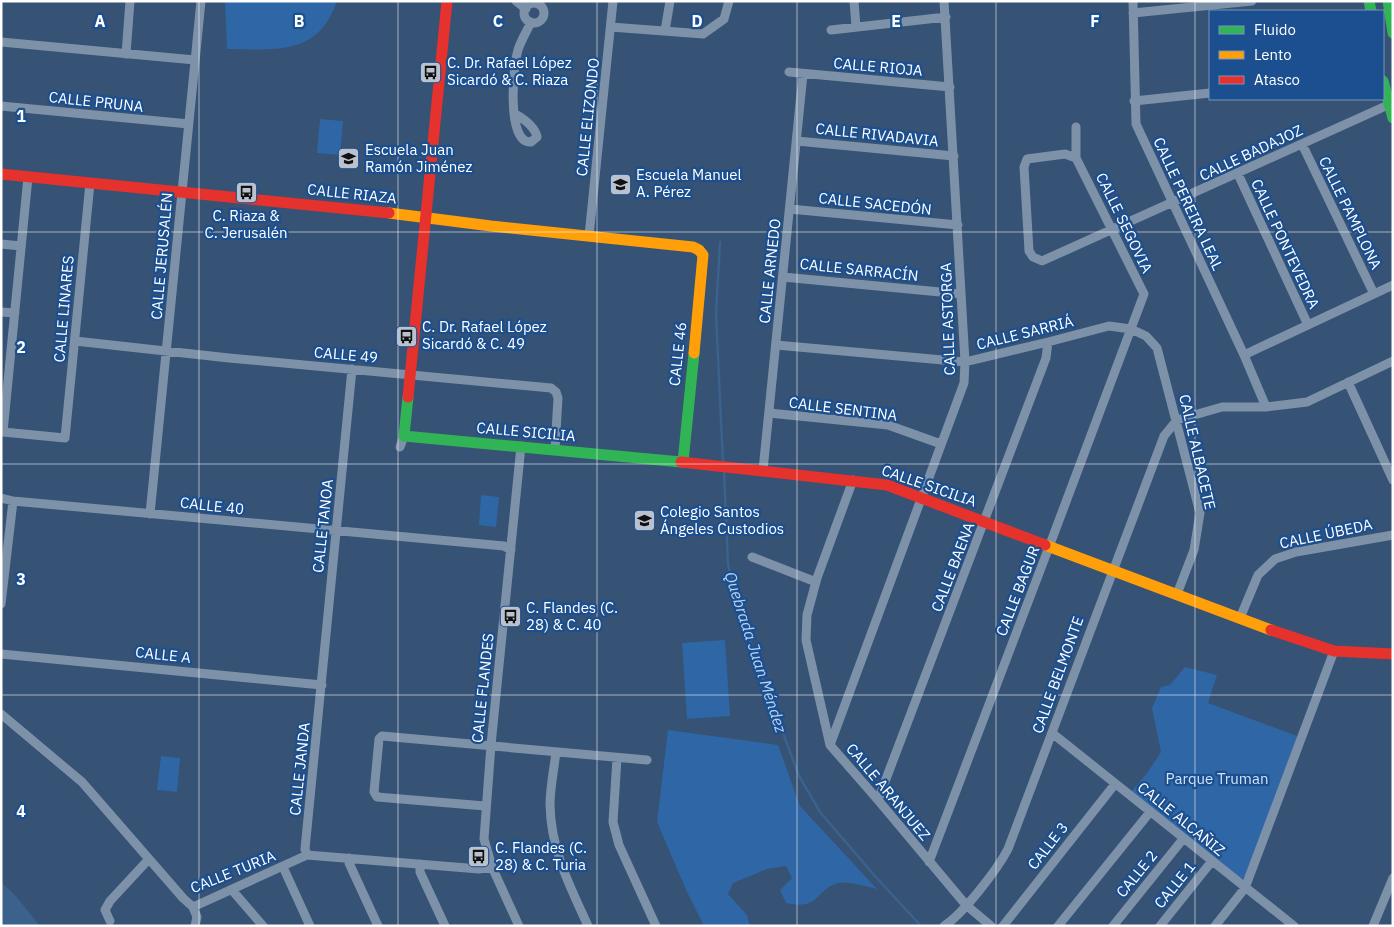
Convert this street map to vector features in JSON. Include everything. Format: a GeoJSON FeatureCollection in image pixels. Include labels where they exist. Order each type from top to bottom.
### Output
{"type":"FeatureCollection","features":[{"type":"Feature","properties":{"kind":"street"},"geometry":{"type":"LineString","coordinates":[[126,54],[130,1]]}},
{"type":"Feature","properties":{"kind":"street","name":"CALLE JERUSALÉN"},"geometry":{"type":"LineString","coordinates":[[150,514],[201,1]]}},
{"type":"Feature","properties":{"kind":"street"},"geometry":{"type":"LineString","coordinates":[[409,375],[447,1]]}},
{"type":"Feature","properties":{"kind":"street"},"geometry":{"type":"LineString","coordinates":[[516,1],[526,9]]}},
{"type":"Feature","properties":{"kind":"street","name":"CALLE ELIZONDO"},"geometry":{"type":"LineString","coordinates":[[589,236],[613,1]]}},
{"type":"Feature","properties":{"kind":"street"},"geometry":{"type":"LineString","coordinates":[[665,31],[670,1]]}},
{"type":"Feature","properties":{"kind":"street"},"geometry":{"type":"LineString","coordinates":[[610,27],[704,34],[724,19],[729,1]]}},
{"type":"Feature","properties":{"kind":"street"},"geometry":{"type":"LineString","coordinates":[[854,1],[856,27]]}},
{"type":"Feature","properties":{"kind":"street","name":"CALLE ASTORGA"},"geometry":{"type":"LineString","coordinates":[[830,745],[964,383],[965,362],[958,225],[944,1]]}},
{"type":"Feature","properties":{"kind":"street","name":"CALLE PEREIRA LEAL"},"geometry":{"type":"LineString","coordinates":[[1133,1],[1136,124],[1244,355],[1266,407]]}},
{"type":"Feature","properties":{"kind":"street"},"geometry":{"type":"LineString","coordinates":[[1133,13],[1252,1]]}},
{"type":"Feature","properties":{"kind":"street"},"geometry":{"type":"LineString","coordinates":[[1388,1],[1393,32]]}},
{"type":"Feature","properties":{"kind":"street"},"geometry":{"type":"LineString","coordinates":[[530,4],[539,4],[543,9],[542,18],[537,22],[531,22],[525,15],[526,9],[530,4]]}},
{"type":"Feature","properties":{"kind":"street"},"geometry":{"type":"LineString","coordinates":[[831,30],[946,17]]}},
{"type":"Feature","properties":{"kind":"street"},"geometry":{"type":"LineString","coordinates":[[515,114],[512,83],[518,50],[531,22]]}},
{"type":"Feature","properties":{"kind":"street"},"geometry":{"type":"LineString","coordinates":[[1,42],[195,60]]}},
{"type":"Feature","properties":{"kind":"street","name":"CALLE RIOJA"},"geometry":{"type":"LineString","coordinates":[[789,72],[950,88]]}},
{"type":"Feature","properties":{"kind":"street","name":"CALLE ARNEDO"},"geometry":{"type":"LineString","coordinates":[[763,470],[803,74]]}},
{"type":"Feature","properties":{"kind":"street"},"geometry":{"type":"LineString","coordinates":[[1384,87],[1393,118]]}},
{"type":"Feature","properties":{"kind":"street"},"geometry":{"type":"LineString","coordinates":[[1134,101],[1209,93]]}},
{"type":"Feature","properties":{"kind":"street","name":"CALLE BADAJOZ"},"geometry":{"type":"LineString","coordinates":[[1076,158],[1065,154],[1027,159],[1024,167],[1029,251],[1033,257],[1042,261],[1388,105]]}},
{"type":"Feature","properties":{"kind":"street","name":"CALLE PRUNA"},"geometry":{"type":"LineString","coordinates":[[1,106],[189,124]]}},
{"type":"Feature","properties":{"kind":"street","name":"CALLE SEGOVIA"},"geometry":{"type":"LineString","coordinates":[[1076,127],[1076,158],[1144,294],[1131,329]]}},
{"type":"Feature","properties":{"kind":"street","name":"CALLE RIVADAVIA"},"geometry":{"type":"LineString","coordinates":[[797,141],[954,156]]}},
{"type":"Feature","properties":{"kind":"street","name":"CALLE PAMPLONA"},"geometry":{"type":"LineString","coordinates":[[1302,144],[1374,294]]}},
{"type":"Feature","properties":{"kind":"street","name":"CALLE RIAZA"},"geometry":{"type":"LineString","coordinates":[[1,174],[245,200],[357,209],[693,247],[699,250]]}},
{"type":"Feature","properties":{"kind":"street","name":"CALLE PONTEVEDRA"},"geometry":{"type":"LineString","coordinates":[[1238,174],[1308,325]]}},
{"type":"Feature","properties":{"kind":"street"},"geometry":{"type":"LineString","coordinates":[[1,312],[15,313],[28,177]]}},
{"type":"Feature","properties":{"kind":"street","name":"CALLE LINARES"},"geometry":{"type":"LineString","coordinates":[[15,313],[3,432],[65,438],[90,183]]}},
{"type":"Feature","properties":{"kind":"street","name":"CALLE SACEDÓN"},"geometry":{"type":"LineString","coordinates":[[790,209],[958,225]]}},
{"type":"Feature","properties":{"kind":"street"},"geometry":{"type":"LineString","coordinates":[[1,244],[21,246]]}},
{"type":"Feature","properties":{"kind":"street","name":"CALLE 46"},"geometry":{"type":"LineString","coordinates":[[683,462],[702,255],[699,250]]}},
{"type":"Feature","properties":{"kind":"street","name":"CALLE SARRACÍN"},"geometry":{"type":"LineString","coordinates":[[783,277],[961,294]]}},
{"type":"Feature","properties":{"kind":"street"},"geometry":{"type":"LineString","coordinates":[[1244,355],[1393,285]]}},
{"type":"Feature","properties":{"kind":"street","name":"CALLE SARRIÁ"},"geometry":{"type":"LineString","coordinates":[[776,345],[965,362],[1109,326],[1131,329]]}},
{"type":"Feature","properties":{"kind":"street","name":"CALLE ALBACETE"},"geometry":{"type":"LineString","coordinates":[[1131,329],[1146,336],[1157,348],[1200,513],[1194,550],[1177,594]]}},
{"type":"Feature","properties":{"kind":"street","name":"CALLE BAGUR"},"geometry":{"type":"LineString","coordinates":[[929,862],[1131,329]]}},
{"type":"Feature","properties":{"kind":"street","name":"CALLE 49"},"geometry":{"type":"LineString","coordinates":[[75,341],[551,388],[556,392],[558,398],[555,449]]}},
{"type":"Feature","properties":{"kind":"street","name":"CALLE BAENA"},"geometry":{"type":"LineString","coordinates":[[878,800],[1046,358],[1048,342]]}},
{"type":"Feature","properties":{"kind":"street"},"geometry":{"type":"LineString","coordinates":[[1177,420],[1222,407],[1266,407],[1307,402],[1393,361]]}},
{"type":"Feature","properties":{"kind":"street","name":"CALLE TANOA"},"geometry":{"type":"LineString","coordinates":[[322,685],[352,369]]}},
{"type":"Feature","properties":{"kind":"street","name":"CALLE SICILIA"},"geometry":{"type":"LineString","coordinates":[[409,375],[402,441],[522,446],[763,470],[887,485],[921,496],[1049,547],[1334,652],[1393,654]]}},
{"type":"Feature","properties":{"kind":"street"},"geometry":{"type":"LineString","coordinates":[[1348,382],[1393,480]]}},
{"type":"Feature","properties":{"kind":"street","name":"CALLE SENTINA"},"geometry":{"type":"LineString","coordinates":[[769,413],[888,425],[941,444]]}},
{"type":"Feature","properties":{"kind":"street","name":"CALLE BELMONTE"},"geometry":{"type":"LineString","coordinates":[[944,926],[953,920],[966,905],[1001,862],[1008,850],[1112,569],[1164,436],[1177,420]]}},
{"type":"Feature","properties":{"kind":"street","name":"CALLE FLANDES"},"geometry":{"type":"LineString","coordinates":[[519,926],[492,867],[484,839],[490,745],[522,446]]}},
{"type":"Feature","properties":{"kind":"street","name":"CALLE ARANJUEZ"},"geometry":{"type":"LineString","coordinates":[[853,480],[806,615],[806,640],[830,745],[966,905],[991,926]]}},
{"type":"Feature","properties":{"kind":"street","name":"CALLE 40"},"geometry":{"type":"LineString","coordinates":[[1,498],[14,501],[150,514],[504,546],[511,550]]}},
{"type":"Feature","properties":{"kind":"street"},"geometry":{"type":"LineString","coordinates":[[1,604],[14,501]]}},
{"type":"Feature","properties":{"kind":"street","name":"CALLE ÚBEDA"},"geometry":{"type":"LineString","coordinates":[[1240,618],[1258,574],[1275,559],[1296,552],[1393,535]]}},
{"type":"Feature","properties":{"kind":"street"},"geometry":{"type":"LineString","coordinates":[[752,557],[816,582]]}},
{"type":"Feature","properties":{"kind":"street"},"geometry":{"type":"LineString","coordinates":[[1215,926],[1245,888],[1334,652]]}},
{"type":"Feature","properties":{"kind":"street","name":"CALLE A"},"geometry":{"type":"LineString","coordinates":[[1,654],[322,685]]}},
{"type":"Feature","properties":{"kind":"street","name":"CALLE JANDA"},"geometry":{"type":"LineString","coordinates":[[307,855],[306,849],[322,685]]}},
{"type":"Feature","properties":{"kind":"street","name":"CALLE TURIA"},"geometry":{"type":"LineString","coordinates":[[1,714],[82,782],[183,898],[193,907],[307,855]]}},
{"type":"Feature","properties":{"kind":"street","name":"CALLE ALCAÑIZ"},"geometry":{"type":"LineString","coordinates":[[1052,733],[1294,926]]}},
{"type":"Feature","properties":{"kind":"street"},"geometry":{"type":"LineString","coordinates":[[485,806],[377,798],[374,792],[379,739],[382,736],[646,760]]}},
{"type":"Feature","properties":{"kind":"street"},"geometry":{"type":"LineString","coordinates":[[556,752],[550,804],[553,838],[561,866],[588,926]]}},
{"type":"Feature","properties":{"kind":"street"},"geometry":{"type":"LineString","coordinates":[[617,758],[613,822],[619,845],[656,926]]}},
{"type":"Feature","properties":{"kind":"street","name":"CALLE 3"},"geometry":{"type":"LineString","coordinates":[[1003,926],[1115,784]]}},
{"type":"Feature","properties":{"kind":"street"},"geometry":{"type":"LineString","coordinates":[[1058,926],[1150,812]]}},
{"type":"Feature","properties":{"kind":"street","name":"CALLE 2"},"geometry":{"type":"LineString","coordinates":[[1113,926],[1183,839]]}},
{"type":"Feature","properties":{"kind":"street"},"geometry":{"type":"LineString","coordinates":[[307,855],[479,869],[492,867]]}},
{"type":"Feature","properties":{"kind":"street"},"geometry":{"type":"LineString","coordinates":[[349,858],[349,863],[378,926]]}},
{"type":"Feature","properties":{"kind":"street"},"geometry":{"type":"LineString","coordinates":[[110,921],[105,910],[110,901],[149,859]]}},
{"type":"Feature","properties":{"kind":"street","name":"CALLE 1"},"geometry":{"type":"LineString","coordinates":[[1160,926],[1212,861]]}},
{"type":"Feature","properties":{"kind":"street"},"geometry":{"type":"LineString","coordinates":[[420,864],[420,872],[445,926]]}},
{"type":"Feature","properties":{"kind":"street"},"geometry":{"type":"LineString","coordinates":[[283,867],[310,926]]}},
{"type":"Feature","properties":{"kind":"street"},"geometry":{"type":"LineString","coordinates":[[1373,926],[1392,882]]}},
{"type":"Feature","properties":{"kind":"street"},"geometry":{"type":"LineString","coordinates":[[232,890],[263,926]]}},
{"type":"Feature","properties":{"kind":"street"},"geometry":{"type":"LineString","coordinates":[[193,907],[197,917],[194,926]]}},
{"type":"Feature","properties":{"kind":"green space"},"geometry":{"type":"Polygon","coordinates":[[[225,1],[337,1],[329,19],[319,32],[307,41],[278,49],[227,49],[225,1]]]}},
{"type":"Feature","properties":{"kind":"green space"},"geometry":{"type":"Polygon","coordinates":[[[320,119],[343,121],[340,155],[317,153],[320,119]]]}},
{"type":"Feature","properties":{"kind":"green space"},"geometry":{"type":"Polygon","coordinates":[[[481,495],[499,497],[496,527],[479,525],[481,495]]]}},
{"type":"Feature","properties":{"kind":"green space"},"geometry":{"type":"Polygon","coordinates":[[[725,640],[730,716],[687,719],[682,643],[725,640]]]}},
{"type":"Feature","properties":{"kind":"green space","name":"Parque Truman"},"geometry":{"type":"Polygon","coordinates":[[[1185,667],[1217,675],[1208,703],[1297,736],[1299,741],[1246,877],[1239,880],[1130,793],[1161,752],[1152,708],[1161,687],[1170,685],[1185,667]]]}},
{"type":"Feature","properties":{"kind":"green space"},"geometry":{"type":"Polygon","coordinates":[[[668,730],[778,745],[800,806],[877,889],[852,883],[838,883],[830,886],[812,902],[797,905],[786,903],[780,890],[792,878],[786,866],[767,869],[733,883],[728,894],[747,915],[750,926],[704,926],[657,822],[668,730]]]}},
{"type":"Feature","properties":{"kind":"green space"},"geometry":{"type":"Polygon","coordinates":[[[161,756],[180,758],[177,792],[157,790],[161,756]]]}},
{"type":"Feature","properties":{"kind":"shaded area"},"geometry":{"type":"Polygon","coordinates":[[[1,882],[15,895],[40,926],[1,926],[1,882]]]}},
{"type":"Feature","properties":{"kind":"waterway","name":"Quebrada Juan Méndez"},"geometry":{"type":"LineString","coordinates":[[720,242],[716,314],[723,463]]}},
{"type":"Feature","properties":{"kind":"waterway","name":"Quebrada Juan Méndez"},"geometry":{"type":"LineString","coordinates":[[724,471],[728,565],[756,660],[799,776],[820,812],[921,926]]}},
{"type":"Feature","properties":{"kind":"traffic: fast"},"geometry":{"type":"LineString","coordinates":[[1369,1],[1371,10]]}},
{"type":"Feature","properties":{"kind":"traffic: fast"},"geometry":{"type":"LineString","coordinates":[[1388,1],[1393,33]]}},
{"type":"Feature","properties":{"kind":"traffic: fast"},"geometry":{"type":"LineString","coordinates":[[1384,85],[1393,118]]}},
{"type":"Feature","properties":{"kind":"traffic: fast"},"geometry":{"type":"LineString","coordinates":[[683,462],[694,353]]}},
{"type":"Feature","properties":{"kind":"traffic: fast"},"geometry":{"type":"LineString","coordinates":[[408,397],[404,436],[681,462]]}},
{"type":"Feature","properties":{"kind":"traffic: slow"},"geometry":{"type":"LineString","coordinates":[[389,213],[491,226],[693,247],[703,255],[694,353]]}},
{"type":"Feature","properties":{"kind":"traffic: slow"},"geometry":{"type":"LineString","coordinates":[[1045,545],[1271,630]]}},
{"type":"Feature","properties":{"kind":"traffic: jam"},"geometry":{"type":"LineString","coordinates":[[408,397],[447,1]]}},
{"type":"Feature","properties":{"kind":"traffic: jam"},"geometry":{"type":"LineString","coordinates":[[1,174],[389,213]]}},
{"type":"Feature","properties":{"kind":"traffic: jam"},"geometry":{"type":"LineString","coordinates":[[681,462],[887,485],[1045,545]]}},
{"type":"Feature","properties":{"kind":"traffic: jam"},"geometry":{"type":"LineString","coordinates":[[1271,630],[1334,651],[1393,654]]}},
{"type":"Feature","properties":{"kind":"place","name":"C. Dr. Rafael López Sicardó & C. Riaza"},"geometry":{"type":"Point","coordinates":[431,72]}},
{"type":"Feature","properties":{"kind":"place","name":"Escuela Juan Ramón Jiménez"},"geometry":{"type":"Point","coordinates":[349,159]}},
{"type":"Feature","properties":{"kind":"place","name":"Escuela Manuel A. Pérez"},"geometry":{"type":"Point","coordinates":[620,184]}},
{"type":"Feature","properties":{"kind":"place","name":"C. Riaza & C. Jerusalén"},"geometry":{"type":"Point","coordinates":[246,193]}},
{"type":"Feature","properties":{"kind":"place","name":"C. Dr. Rafael López Sicardó & C. 49"},"geometry":{"type":"Point","coordinates":[406,336]}},
{"type":"Feature","properties":{"kind":"place","name":"Colegio Santos Ángeles Custodios"},"geometry":{"type":"Point","coordinates":[644,521]}},
{"type":"Feature","properties":{"kind":"place","name":"C. Flandes (C. 28) & C. 40"},"geometry":{"type":"Point","coordinates":[510,617]}},
{"type":"Feature","properties":{"kind":"place","name":"C. Flandes (C. 28) & C. Turia"},"geometry":{"type":"Point","coordinates":[479,857]}}]}
